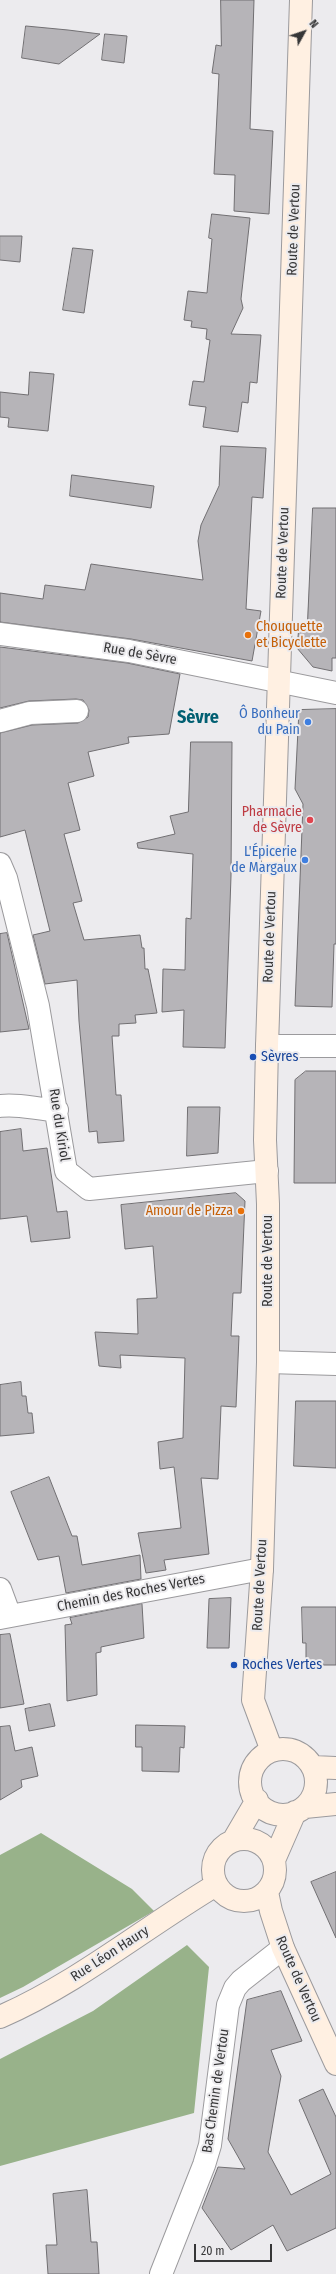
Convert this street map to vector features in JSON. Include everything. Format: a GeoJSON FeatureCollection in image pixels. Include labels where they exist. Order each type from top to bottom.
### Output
{"type":"FeatureCollection","features":[{"type":"Feature","properties":{"kind":"main road","name":"Route de Vertou"},"geometry":{"type":"LineString","coordinates":[[272,1751],[253,1700],[262,1569],[268,1362],[267,1170],[264,1140],[301,0]]}},
{"type":"Feature","properties":{"kind":"main road"},"geometry":{"type":"LineString","coordinates":[[274,1860],[300,1810],[312,1799],[316,1789],[316,1778],[313,1767],[308,1759],[291,1750],[272,1751],[256,1763],[252,1772],[251,1782],[257,1800],[264,1808],[274,1813],[284,1814],[300,1810],[336,1804]]}},
{"type":"Feature","properties":{"kind":"main road"},"geometry":{"type":"LineString","coordinates":[[313,1767],[336,1768]]}},
{"type":"Feature","properties":{"kind":"main road"},"geometry":{"type":"LineString","coordinates":[[233,1841],[257,1800]]}},
{"type":"Feature","properties":{"kind":"main road"},"geometry":{"type":"LineString","coordinates":[[246,1839],[258,1842],[268,1849],[274,1860],[275,1877],[267,1892],[260,1898],[240,1902],[230,1899],[216,1885],[213,1876],[216,1857],[225,1846],[233,1841],[246,1839]]}},
{"type":"Feature","properties":{"kind":"main road","name":"Rue Léon Haury"},"geometry":{"type":"LineString","coordinates":[[0,2017],[66,1983],[216,1885]]}},
{"type":"Feature","properties":{"kind":"main road","name":"Route de Vertou"},"geometry":{"type":"LineString","coordinates":[[267,1892],[271,1911],[283,1948],[336,2064]]}},
{"type":"Feature","properties":{"kind":"street","name":"Rue de Sèvre"},"geometry":{"type":"LineString","coordinates":[[0,634],[128,650],[279,683],[336,693]]}},
{"type":"Feature","properties":{"kind":"street"},"geometry":{"type":"LineString","coordinates":[[0,721],[30,712],[77,711]]}},
{"type":"Feature","properties":{"kind":"street","name":"Rue du Kiriol"},"geometry":{"type":"LineString","coordinates":[[2,873],[38,1006],[57,1110],[66,1171],[89,1189],[267,1170]]}},
{"type":"Feature","properties":{"kind":"street"},"geometry":{"type":"LineString","coordinates":[[267,1046],[336,1046]]}},
{"type":"Feature","properties":{"kind":"street"},"geometry":{"type":"LineString","coordinates":[[0,1106],[11,1104],[42,1110],[57,1110]]}},
{"type":"Feature","properties":{"kind":"street"},"geometry":{"type":"LineString","coordinates":[[268,1362],[336,1364]]}},
{"type":"Feature","properties":{"kind":"street","name":"Chemin des Roches Vertes"},"geometry":{"type":"LineString","coordinates":[[5,1617],[262,1569]]}},
{"type":"Feature","properties":{"kind":"street"},"geometry":{"type":"LineString","coordinates":[[0,1589],[5,1617]]}},
{"type":"Feature","properties":{"kind":"street","name":"Bas Chemin de Vertou"},"geometry":{"type":"LineString","coordinates":[[161,2274],[204,2165],[210,2145],[228,2005],[235,1988],[241,1981],[283,1948]]}},
{"type":"Feature","properties":{"kind":"green space"},"geometry":{"type":"Polygon","coordinates":[[[41,1833],[132,1889],[154,1911],[23,1987],[0,1998],[0,1855],[41,1833]]]}},
{"type":"Feature","properties":{"kind":"green space"},"geometry":{"type":"Polygon","coordinates":[[[187,1945],[209,1967],[194,2113],[0,2166],[0,2059],[93,2011],[187,1945]]]}},
{"type":"Feature","properties":{"kind":"building"},"geometry":{"type":"Polygon","coordinates":[[[221,0],[254,0],[250,129],[273,131],[269,214],[234,211],[235,175],[214,174],[219,74],[212,73],[216,45],[221,46],[221,0]]]}},
{"type":"Feature","properties":{"kind":"building"},"geometry":{"type":"Polygon","coordinates":[[[26,26],[100,34],[59,64],[22,58],[26,26]]]}},
{"type":"Feature","properties":{"kind":"building"},"geometry":{"type":"Polygon","coordinates":[[[105,34],[127,36],[124,63],[102,60],[105,34]]]}},
{"type":"Feature","properties":{"kind":"building"},"geometry":{"type":"Polygon","coordinates":[[[212,214],[250,218],[241,299],[243,308],[231,334],[261,335],[257,383],[250,382],[248,403],[242,402],[238,432],[203,427],[206,407],[189,405],[193,381],[204,382],[210,340],[206,339],[207,329],[191,327],[192,321],[184,320],[188,291],[207,293],[212,239],[209,238],[212,214]]]}},
{"type":"Feature","properties":{"kind":"building"},"geometry":{"type":"Polygon","coordinates":[[[0,236],[22,236],[20,262],[0,260],[0,236]]]}},
{"type":"Feature","properties":{"kind":"building"},"geometry":{"type":"Polygon","coordinates":[[[73,248],[93,250],[84,313],[63,310],[73,248]]]}},
{"type":"Feature","properties":{"kind":"building"},"geometry":{"type":"Polygon","coordinates":[[[30,372],[54,374],[48,431],[8,427],[9,418],[0,417],[0,392],[28,395],[30,372]]]}},
{"type":"Feature","properties":{"kind":"building"},"geometry":{"type":"Polygon","coordinates":[[[221,446],[266,448],[263,498],[252,497],[246,609],[261,611],[252,661],[131,639],[0,622],[0,593],[43,599],[45,585],[85,590],[91,564],[203,580],[198,541],[201,525],[219,486],[221,446]]]}},
{"type":"Feature","properties":{"kind":"building"},"geometry":{"type":"Polygon","coordinates":[[[72,475],[154,486],[151,508],[70,496],[72,475]]]}},
{"type":"Feature","properties":{"kind":"building"},"geometry":{"type":"Polygon","coordinates":[[[313,508],[336,508],[336,658],[332,658],[332,671],[313,667],[297,648],[299,626],[307,626],[313,508]]]}},
{"type":"Feature","properties":{"kind":"building"},"geometry":{"type":"Polygon","coordinates":[[[0,647],[127,663],[180,674],[169,734],[128,737],[129,743],[88,752],[94,776],[68,783],[80,830],[64,834],[82,901],[73,903],[84,940],[140,935],[142,948],[144,948],[145,969],[148,969],[157,1013],[135,1015],[136,1023],[119,1024],[119,1036],[112,1036],[116,1095],[121,1095],[124,1141],[98,1143],[97,1131],[89,1132],[79,1021],[77,980],[45,984],[33,935],[50,931],[25,830],[0,837],[0,733],[32,725],[78,723],[88,717],[89,710],[83,700],[76,699],[29,701],[0,708],[0,647]]]}},
{"type":"Feature","properties":{"kind":"building"},"geometry":{"type":"Polygon","coordinates":[[[336,709],[336,944],[334,944],[332,1007],[295,1006],[303,804],[295,789],[299,710],[336,709]]]}},
{"type":"Feature","properties":{"kind":"building"},"geometry":{"type":"Polygon","coordinates":[[[191,742],[232,742],[231,876],[225,1048],[183,1047],[184,1010],[162,1012],[163,969],[185,970],[186,918],[191,919],[193,854],[138,848],[137,843],[175,834],[170,816],[188,812],[191,742]]]}},
{"type":"Feature","properties":{"kind":"building"},"geometry":{"type":"Polygon","coordinates":[[[7,933],[29,1029],[0,1032],[0,934],[7,933]]]}},
{"type":"Feature","properties":{"kind":"building"},"geometry":{"type":"Polygon","coordinates":[[[306,1071],[336,1071],[336,1183],[294,1183],[295,1080],[306,1071]]]}},
{"type":"Feature","properties":{"kind":"building"},"geometry":{"type":"Polygon","coordinates":[[[188,1107],[220,1107],[218,1153],[187,1156],[188,1107]]]}},
{"type":"Feature","properties":{"kind":"building"},"geometry":{"type":"Polygon","coordinates":[[[21,1129],[23,1151],[47,1148],[57,1212],[67,1211],[70,1238],[31,1242],[27,1216],[0,1219],[0,1132],[21,1129]]]}},
{"type":"Feature","properties":{"kind":"building"},"geometry":{"type":"Polygon","coordinates":[[[236,1193],[245,1201],[241,1293],[233,1293],[231,1336],[239,1336],[236,1407],[221,1406],[218,1479],[201,1478],[209,1554],[164,1560],[166,1570],[146,1573],[138,1533],[181,1528],[174,1467],[160,1469],[158,1442],[183,1438],[185,1358],[120,1355],[121,1368],[99,1366],[95,1332],[138,1334],[137,1299],[157,1298],[153,1246],[125,1249],[121,1205],[236,1193]]]}},
{"type":"Feature","properties":{"kind":"building"},"geometry":{"type":"Polygon","coordinates":[[[21,1382],[22,1396],[26,1396],[28,1413],[32,1413],[34,1433],[0,1436],[0,1385],[21,1382]]]}},
{"type":"Feature","properties":{"kind":"building"},"geometry":{"type":"Polygon","coordinates":[[[296,1401],[336,1401],[336,1468],[294,1466],[296,1401]]]}},
{"type":"Feature","properties":{"kind":"building"},"geometry":{"type":"Polygon","coordinates":[[[49,1477],[72,1536],[77,1536],[82,1565],[140,1555],[141,1579],[66,1593],[59,1556],[38,1560],[11,1492],[49,1477]]]}},
{"type":"Feature","properties":{"kind":"building"},"geometry":{"type":"Polygon","coordinates":[[[231,1598],[229,1648],[207,1648],[209,1599],[231,1598]]]}},
{"type":"Feature","properties":{"kind":"building"},"geometry":{"type":"Polygon","coordinates":[[[142,1604],[144,1638],[101,1647],[101,1652],[96,1653],[97,1695],[67,1701],[65,1625],[72,1624],[70,1618],[142,1604]]]}},
{"type":"Feature","properties":{"kind":"building"},"geometry":{"type":"Polygon","coordinates":[[[302,1607],[336,1607],[336,1665],[306,1665],[306,1643],[303,1643],[302,1607]]]}},
{"type":"Feature","properties":{"kind":"building"},"geometry":{"type":"Polygon","coordinates":[[[10,1634],[24,1704],[0,1708],[0,1635],[10,1634]]]}},
{"type":"Feature","properties":{"kind":"building"},"geometry":{"type":"Polygon","coordinates":[[[50,1704],[55,1726],[29,1731],[25,1709],[50,1704]]]}},
{"type":"Feature","properties":{"kind":"building"},"geometry":{"type":"Polygon","coordinates":[[[136,1725],[185,1726],[184,1748],[180,1747],[179,1772],[142,1771],[142,1747],[136,1747],[136,1725]]]}},
{"type":"Feature","properties":{"kind":"building"},"geometry":{"type":"Polygon","coordinates":[[[10,1726],[15,1751],[32,1747],[38,1776],[21,1780],[22,1787],[0,1800],[0,1727],[10,1726]]]}},
{"type":"Feature","properties":{"kind":"building"},"geometry":{"type":"Polygon","coordinates":[[[336,1872],[336,1938],[311,1882],[336,1872]]]}},
{"type":"Feature","properties":{"kind":"building"},"geometry":{"type":"Polygon","coordinates":[[[281,1991],[302,2041],[271,2050],[281,2076],[268,2152],[291,2195],[331,2174],[299,2100],[323,2089],[336,2117],[336,2228],[287,2251],[273,2225],[231,2250],[202,2208],[218,2167],[245,2169],[228,2139],[247,2000],[281,1991]]]}},
{"type":"Feature","properties":{"kind":"building"},"geometry":{"type":"Polygon","coordinates":[[[87,2190],[91,2242],[97,2242],[99,2274],[48,2274],[46,2245],[57,2245],[53,2194],[87,2190]]]}},
{"type":"Feature","properties":{"kind":"place","name":"Chouquette et Bicyclette"},"geometry":{"type":"Point","coordinates":[248,635]}},
{"type":"Feature","properties":{"kind":"place","name":"Ô Bonheur du Pain"},"geometry":{"type":"Point","coordinates":[308,722]}},
{"type":"Feature","properties":{"kind":"place","name":"Pharmacie de Sèvre"},"geometry":{"type":"Point","coordinates":[310,820]}},
{"type":"Feature","properties":{"kind":"place","name":"L'Épicerie de Margaux"},"geometry":{"type":"Point","coordinates":[305,860]}},
{"type":"Feature","properties":{"kind":"place","name":"Sèvres"},"geometry":{"type":"Point","coordinates":[253,1057]}},
{"type":"Feature","properties":{"kind":"place","name":"Amour de Pizza"},"geometry":{"type":"Point","coordinates":[241,1211]}},
{"type":"Feature","properties":{"kind":"place","name":"Roches Vertes"},"geometry":{"type":"Point","coordinates":[234,1665]}},
{"type":"Feature","properties":{"kind":"district","name":"Sèvre"},"geometry":{"type":"Point","coordinates":[198,718]}}]}
